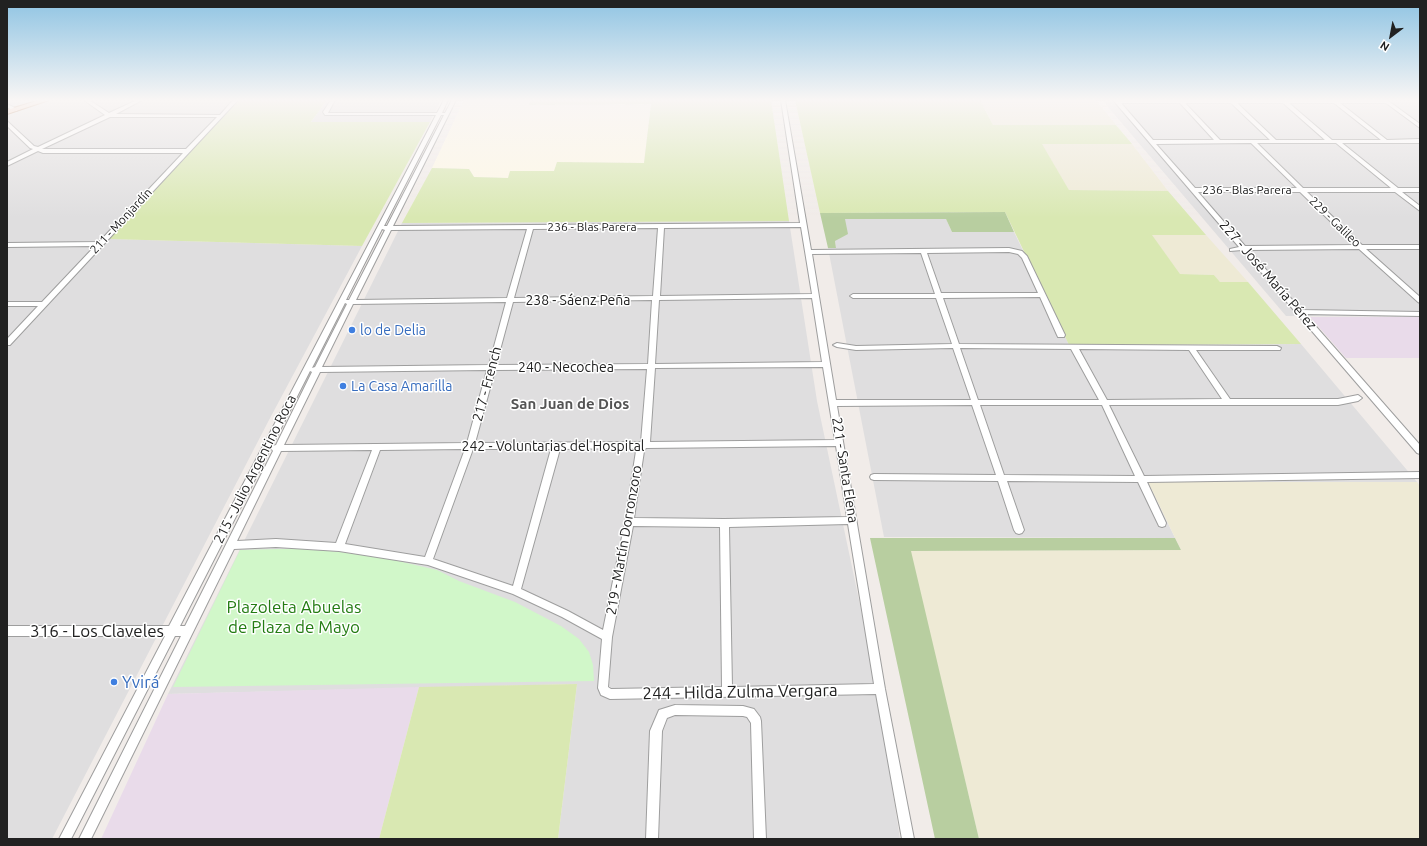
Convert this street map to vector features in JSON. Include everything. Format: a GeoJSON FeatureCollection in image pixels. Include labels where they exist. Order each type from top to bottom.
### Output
{"type":"FeatureCollection","features":[{"type":"Feature","properties":{"kind":"street"},"geometry":{"type":"LineString","coordinates":[[25,139],[36,150],[49,152],[187,151]]}},
{"type":"Feature","properties":{"kind":"street"},"geometry":{"type":"LineString","coordinates":[[7,164],[58,139]]}},
{"type":"Feature","properties":{"kind":"street","name":"211 - Monjardín"},"geometry":{"type":"LineString","coordinates":[[7,343],[198,139]]}},
{"type":"Feature","properties":{"kind":"street","name":"215 - Julio Argentino Roca"},"geometry":{"type":"LineString","coordinates":[[65,839],[341,302],[384,228],[430,139]]}},
{"type":"Feature","properties":{"kind":"street","name":"221 - Santa Elena"},"geometry":{"type":"LineString","coordinates":[[789,139],[834,403],[880,689],[908,839]]}},
{"type":"Feature","properties":{"kind":"street","name":"227 - José María Pérez"},"geometry":{"type":"LineString","coordinates":[[1150,139],[1420,451]]}},
{"type":"Feature","properties":{"kind":"street"},"geometry":{"type":"LineString","coordinates":[[1337,141],[1420,209]]}},
{"type":"Feature","properties":{"kind":"street"},"geometry":{"type":"LineString","coordinates":[[1152,142],[1420,141]]}},
{"type":"Feature","properties":{"kind":"street","name":"229 - Galileo"},"geometry":{"type":"LineString","coordinates":[[1252,142],[1360,247],[1420,301]]}},
{"type":"Feature","properties":{"kind":"street","name":"236 - Blas Parera"},"geometry":{"type":"LineString","coordinates":[[1194,190],[1420,190]]}},
{"type":"Feature","properties":{"kind":"street","name":"236 - Blas Parera"},"geometry":{"type":"LineString","coordinates":[[384,228],[804,225]]}},
{"type":"Feature","properties":{"kind":"street","name":"219 - Martín Dorronzoro"},"geometry":{"type":"LineString","coordinates":[[603,688],[607,637],[629,522],[640,451],[646,441],[661,226]]}},
{"type":"Feature","properties":{"kind":"street","name":"215 - Julio Argentino Roca"},"geometry":{"type":"LineString","coordinates":[[85,839],[351,302],[384,228]]}},
{"type":"Feature","properties":{"kind":"street","name":"217 - French"},"geometry":{"type":"LineString","coordinates":[[428,560],[470,447],[530,228]]}},
{"type":"Feature","properties":{"kind":"street"},"geometry":{"type":"LineString","coordinates":[[7,245],[100,244]]}},
{"type":"Feature","properties":{"kind":"street"},"geometry":{"type":"LineString","coordinates":[[1232,250],[1245,248],[1420,247]]}},
{"type":"Feature","properties":{"kind":"street"},"geometry":{"type":"LineString","coordinates":[[808,252],[856,254],[924,252],[1009,253],[1025,257],[1061,335]]}},
{"type":"Feature","properties":{"kind":"street"},"geometry":{"type":"LineString","coordinates":[[924,252],[1019,530]]}},
{"type":"Feature","properties":{"kind":"street"},"geometry":{"type":"LineString","coordinates":[[853,296],[1042,295]]}},
{"type":"Feature","properties":{"kind":"street","name":"238 - Sáenz Peña"},"geometry":{"type":"LineString","coordinates":[[341,302],[815,296]]}},
{"type":"Feature","properties":{"kind":"street"},"geometry":{"type":"LineString","coordinates":[[7,304],[43,304]]}},
{"type":"Feature","properties":{"kind":"street"},"geometry":{"type":"LineString","coordinates":[[1299,312],[1420,314]]}},
{"type":"Feature","properties":{"kind":"street"},"geometry":{"type":"LineString","coordinates":[[824,344],[856,348],[956,344],[1192,349],[1277,348]]}},
{"type":"Feature","properties":{"kind":"street"},"geometry":{"type":"LineString","coordinates":[[1074,347],[1104,402],[1162,523]]}},
{"type":"Feature","properties":{"kind":"street"},"geometry":{"type":"LineString","coordinates":[[1192,349],[1228,402]]}},
{"type":"Feature","properties":{"kind":"street","name":"240 - Necochea"},"geometry":{"type":"LineString","coordinates":[[306,371],[827,364]]}},
{"type":"Feature","properties":{"kind":"street"},"geometry":{"type":"LineString","coordinates":[[834,403],[1338,402],[1358,398]]}},
{"type":"Feature","properties":{"kind":"street","name":"242 - Voluntarias del Hospital"},"geometry":{"type":"LineString","coordinates":[[266,448],[556,447],[840,443]]}},
{"type":"Feature","properties":{"kind":"street"},"geometry":{"type":"LineString","coordinates":[[516,591],[556,447]]}},
{"type":"Feature","properties":{"kind":"street"},"geometry":{"type":"LineString","coordinates":[[339,547],[377,448]]}},
{"type":"Feature","properties":{"kind":"street"},"geometry":{"type":"LineString","coordinates":[[874,477],[1140,479],[1420,475]]}},
{"type":"Feature","properties":{"kind":"street"},"geometry":{"type":"LineString","coordinates":[[629,522],[724,523],[853,520]]}},
{"type":"Feature","properties":{"kind":"street"},"geometry":{"type":"LineString","coordinates":[[724,523],[726,691]]}},
{"type":"Feature","properties":{"kind":"street"},"geometry":{"type":"LineString","coordinates":[[231,545],[276,543],[339,547],[428,560],[516,591],[607,637]]}},
{"type":"Feature","properties":{"kind":"street","name":"316 - Los Claveles"},"geometry":{"type":"LineString","coordinates":[[7,631],[187,631]]}},
{"type":"Feature","properties":{"kind":"street","name":"244 - Hilda Zulma Vergara"},"geometry":{"type":"LineString","coordinates":[[603,688],[605,692],[610,694],[880,689]]}},
{"type":"Feature","properties":{"kind":"street"},"geometry":{"type":"LineString","coordinates":[[652,839],[656,731],[658,723],[663,714],[669,712],[697,710],[742,711],[750,713],[756,721],[760,839]]}},
{"type":"Feature","properties":{"kind":"shaded area"},"geometry":{"type":"Polygon","coordinates":[[[7,139],[202,139],[110,239],[362,246],[269,420],[52,839],[7,839],[7,139]]]}},
{"type":"Feature","properties":{"kind":"shaded area"},"geometry":{"type":"Polygon","coordinates":[[[445,139],[647,139],[644,163],[557,162],[555,171],[510,171],[508,178],[474,177],[469,169],[432,168],[445,139]]]}},
{"type":"Feature","properties":{"kind":"shaded area"},"geometry":{"type":"Polygon","coordinates":[[[1136,139],[1420,139],[1420,317],[1286,316],[1136,139]]]}},
{"type":"Feature","properties":{"kind":"shaded area"},"geometry":{"type":"Polygon","coordinates":[[[1041,144],[1132,144],[1168,191],[1069,190],[1041,144]]]}},
{"type":"Feature","properties":{"kind":"shaded area"},"geometry":{"type":"Polygon","coordinates":[[[845,219],[946,219],[952,232],[1014,232],[1069,345],[1301,344],[1417,482],[1148,482],[1175,538],[884,537],[828,248],[836,248],[835,241],[845,219]]]}},
{"type":"Feature","properties":{"kind":"shaded area"},"geometry":{"type":"Polygon","coordinates":[[[789,221],[817,401],[875,676],[900,839],[558,839],[577,684],[168,694],[402,223],[789,221]]]}},
{"type":"Feature","properties":{"kind":"shaded area"},"geometry":{"type":"Polygon","coordinates":[[[1151,235],[1206,235],[1248,282],[1220,282],[1214,275],[1180,274],[1151,235]]]}},
{"type":"Feature","properties":{"kind":"shaded area"},"geometry":{"type":"Polygon","coordinates":[[[1310,317],[1420,317],[1420,358],[1346,358],[1310,317]]]}},
{"type":"Feature","properties":{"kind":"shaded area"},"geometry":{"type":"Polygon","coordinates":[[[1148,482],[1417,482],[1420,486],[1420,839],[979,839],[910,551],[1181,550],[1148,482]]]}},
{"type":"Feature","properties":{"kind":"shaded area"},"geometry":{"type":"Polygon","coordinates":[[[419,687],[379,839],[101,839],[168,694],[419,687]]]}},
{"type":"Feature","properties":{"kind":"green space"},"geometry":{"type":"Polygon","coordinates":[[[201,139],[420,139],[362,246],[109,239],[201,139]]]}},
{"type":"Feature","properties":{"kind":"green space"},"geometry":{"type":"Polygon","coordinates":[[[647,139],[777,139],[789,221],[402,223],[432,168],[469,169],[474,177],[508,178],[510,171],[554,171],[557,162],[644,163],[647,139]]]}},
{"type":"Feature","properties":{"kind":"green space"},"geometry":{"type":"Polygon","coordinates":[[[804,139],[1128,139],[1132,144],[1042,144],[1069,190],[1168,191],[1206,235],[1152,235],[1180,274],[1214,275],[1220,282],[1248,282],[1301,344],[1069,345],[1005,212],[820,213],[804,139]]]}},
{"type":"Feature","properties":{"kind":"green space"},"geometry":{"type":"Polygon","coordinates":[[[1005,212],[1014,232],[952,232],[946,219],[845,219],[848,234],[835,241],[836,248],[828,248],[820,213],[1005,212]]]}},
{"type":"Feature","properties":{"kind":"green space"},"geometry":{"type":"Polygon","coordinates":[[[870,538],[1175,538],[1181,550],[911,551],[979,839],[935,839],[870,538]]]}},
{"type":"Feature","properties":{"kind":"green space","name":"Plazoleta Abuelas de Plaza de Mayo"},"geometry":{"type":"Polygon","coordinates":[[[307,549],[372,555],[437,570],[459,581],[515,602],[561,626],[579,639],[589,652],[593,665],[594,681],[173,687],[240,550],[307,549]]]}},
{"type":"Feature","properties":{"kind":"green space"},"geometry":{"type":"Polygon","coordinates":[[[577,684],[558,839],[379,839],[419,687],[577,684]]]}},
{"type":"Feature","properties":{"kind":"place","name":"lo de Delia"},"geometry":{"type":"Point","coordinates":[352,330]}},
{"type":"Feature","properties":{"kind":"place","name":"La Casa Amarilla"},"geometry":{"type":"Point","coordinates":[343,386]}},
{"type":"Feature","properties":{"kind":"place","name":"Yvirá"},"geometry":{"type":"Point","coordinates":[114,682]}},
{"type":"Feature","properties":{"kind":"district","name":"San Juan de Dios"},"geometry":{"type":"Point","coordinates":[570,404]}}]}
